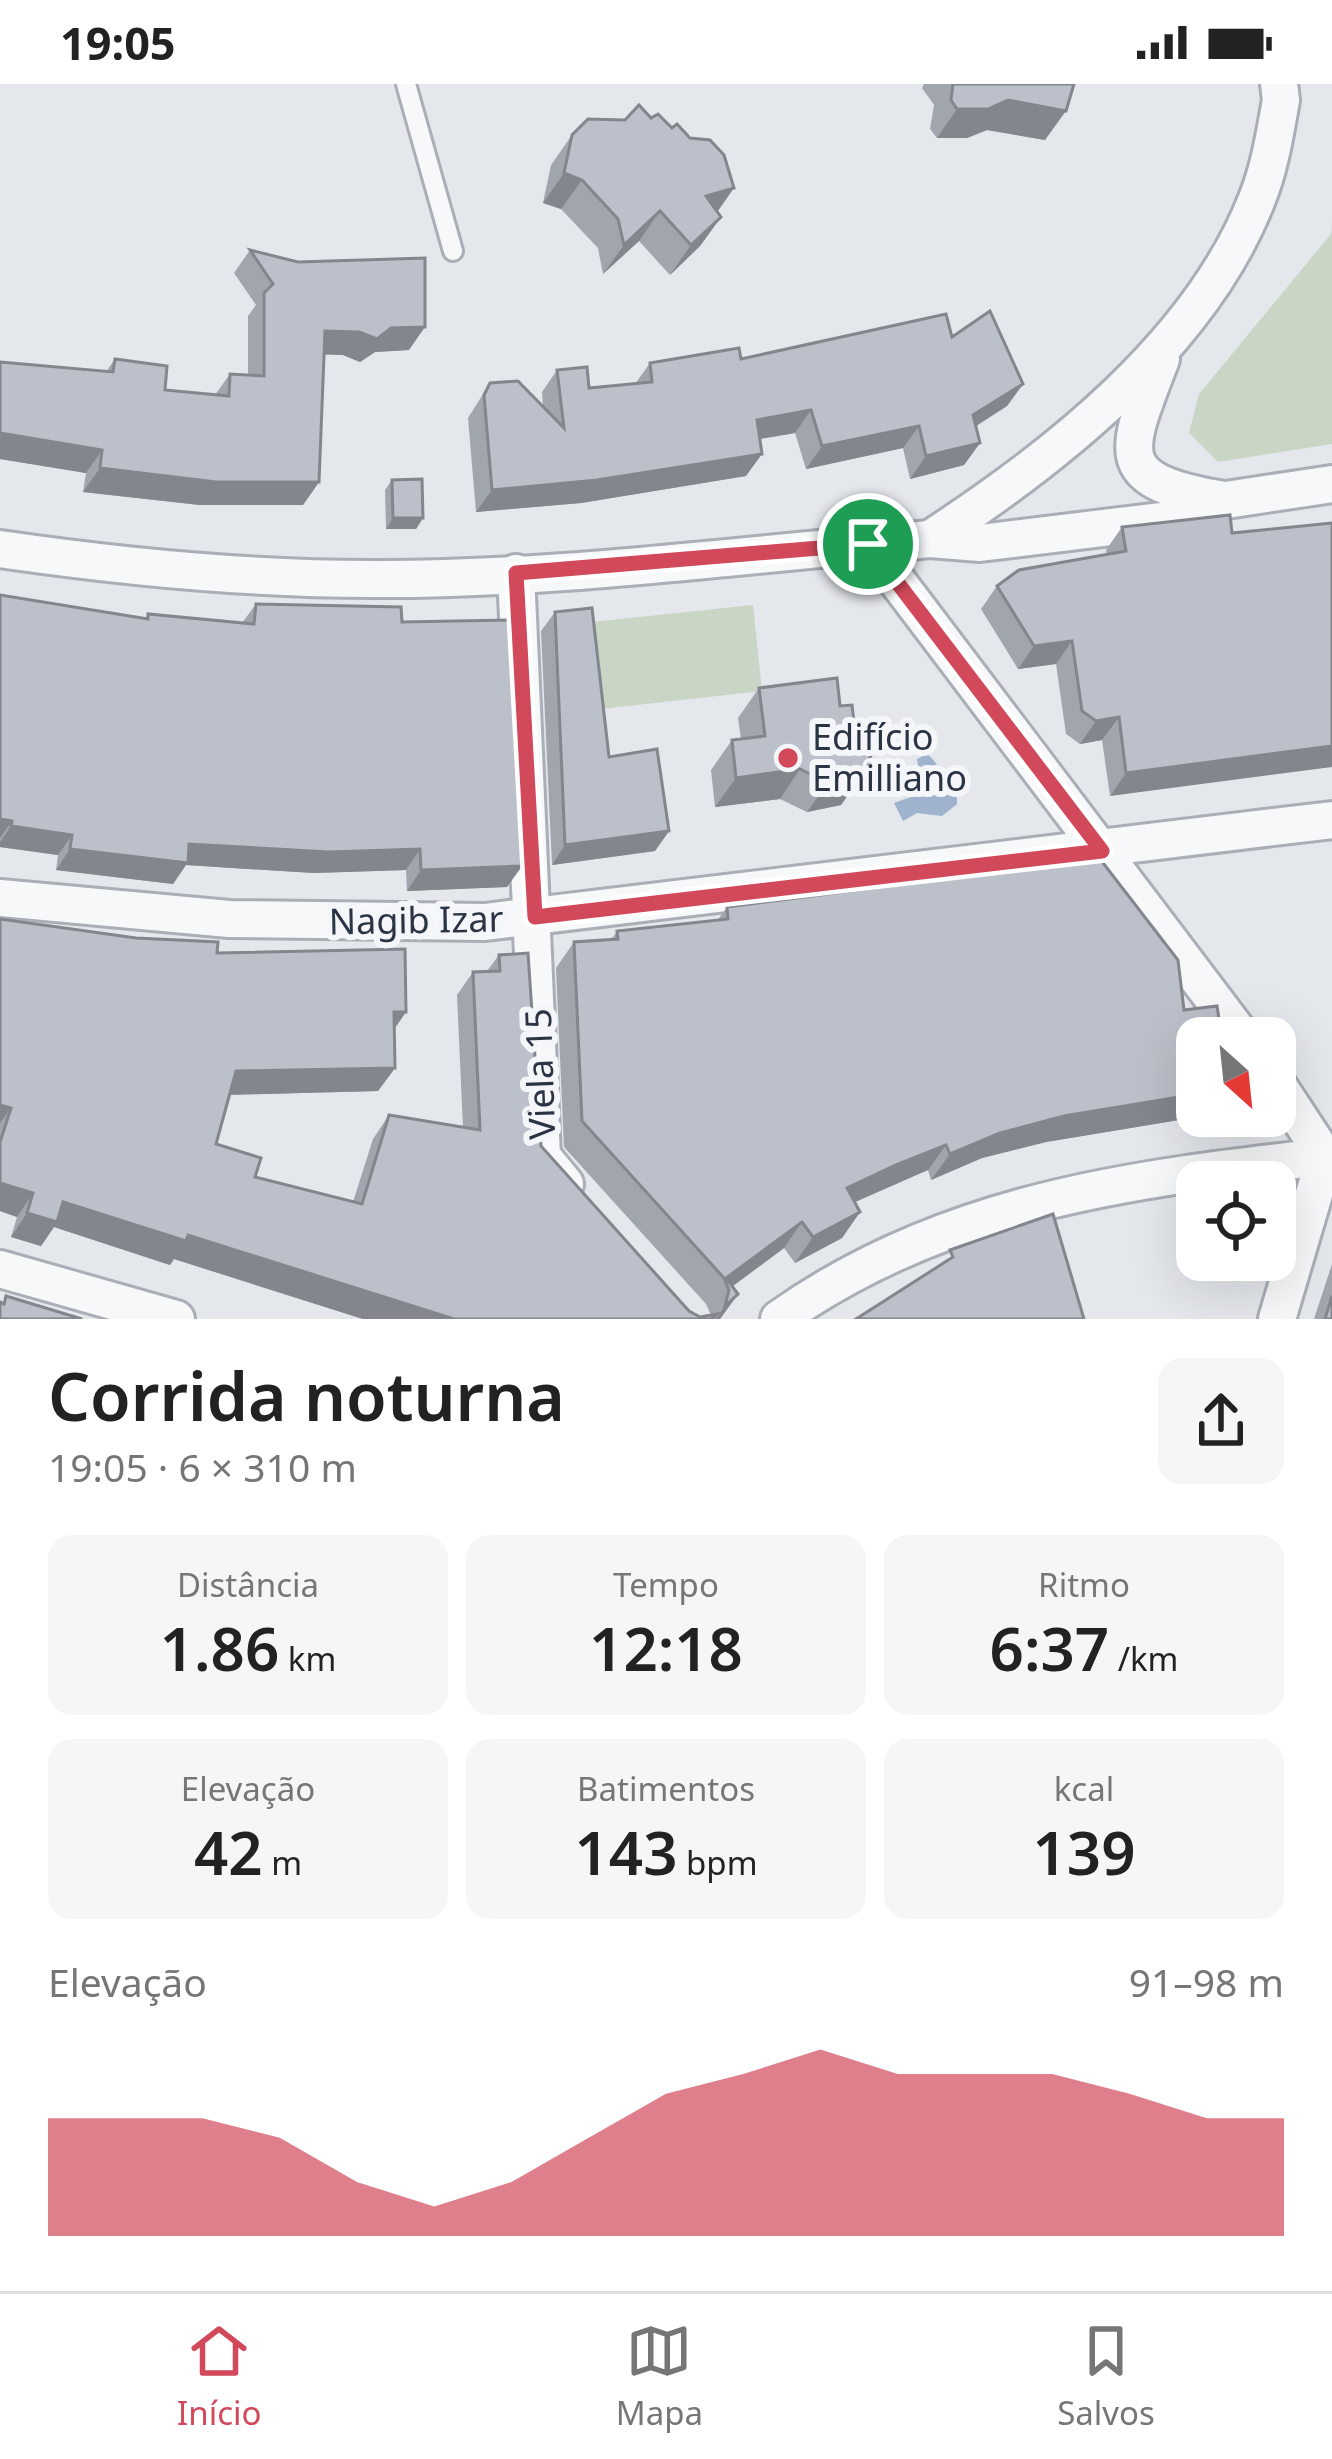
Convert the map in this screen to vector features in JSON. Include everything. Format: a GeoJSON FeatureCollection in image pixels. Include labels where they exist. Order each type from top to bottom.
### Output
{"type":"FeatureCollection","features":[{"type":"Feature","properties":{"kind":"street"},"geometry":{"type":"LineString","coordinates":[[930,539],[1106,410],[1206,293],[1257,199],[1284,89]]}},
{"type":"Feature","properties":{"kind":"street"},"geometry":{"type":"LineString","coordinates":[[1170,333],[1133,434],[1140,470],[1160,488],[1226,500]]}},
{"type":"Feature","properties":{"kind":"street"},"geometry":{"type":"LineString","coordinates":[[0,549],[131,568],[258,577],[378,579],[516,573],[930,539],[980,543],[1177,519],[1226,500],[1332,484]]}},
{"type":"Feature","properties":{"kind":"street"},"geometry":{"type":"LineString","coordinates":[[868,544],[1227,1017]]}},
{"type":"Feature","properties":{"kind":"street","name":"Viela 15"},"geometry":{"type":"LineString","coordinates":[[516,573],[535,917],[542,1156],[587,1209]]}},
{"type":"Feature","properties":{"kind":"street","name":"Nagib Izar"},"geometry":{"type":"LineString","coordinates":[[0,898],[229,919],[485,922],[1332,820]]}},
{"type":"Feature","properties":{"kind":"street"},"geometry":{"type":"LineString","coordinates":[[1277,1319],[1328,1156],[1296,1109]]}},
{"type":"Feature","properties":{"kind":"street"},"geometry":{"type":"LineString","coordinates":[[779,1319],[821,1289],[890,1253],[981,1215],[1072,1193],[1328,1156]]}},
{"type":"Feature","properties":{"kind":"street"},"geometry":{"type":"LineString","coordinates":[[0,1269],[176,1319]]}},
{"type":"Feature","properties":{"kind":"lane"},"geometry":{"type":"LineString","coordinates":[[406,84],[453,251]]}},
{"type":"Feature","properties":{"kind":"green space"},"geometry":{"type":"Polygon","coordinates":[[[1332,222],[1332,444],[1218,462],[1189,433],[1199,394],[1331,234],[1332,222]]]}},
{"type":"Feature","properties":{"kind":"green space"},"geometry":{"type":"Polygon","coordinates":[[[753,605],[762,691],[592,710],[582,623],[753,605]]]}},
{"type":"Feature","properties":{"kind":"water"},"geometry":{"type":"Polygon","coordinates":[[[927,754],[957,795],[957,804],[942,816],[917,813],[903,821],[894,803],[922,793],[917,759],[927,754]]]}},
{"type":"Feature","properties":{"kind":"building"},"geometry":{"type":"Polygon","coordinates":[[[953,84],[1074,84],[1066,111],[1008,100],[988,109],[957,109],[951,100],[953,84]]]}},
{"type":"Feature","properties":{"kind":"building"},"geometry":{"type":"Polygon","coordinates":[[[639,105],[651,118],[658,114],[672,128],[677,124],[690,138],[710,140],[724,155],[734,188],[706,196],[721,217],[691,245],[660,211],[624,245],[618,219],[582,180],[564,173],[572,135],[588,119],[625,120],[639,105]]]}},
{"type":"Feature","properties":{"kind":"building"},"geometry":{"type":"Polygon","coordinates":[[[250,250],[298,262],[425,258],[425,327],[391,328],[377,339],[359,332],[325,331],[319,482],[216,482],[100,468],[102,450],[0,433],[0,362],[113,372],[115,359],[167,366],[165,390],[229,396],[230,374],[264,376],[264,293],[273,284],[250,250]]]}},
{"type":"Feature","properties":{"kind":"building"},"geometry":{"type":"Polygon","coordinates":[[[990,311],[1023,384],[973,415],[980,443],[926,456],[919,426],[822,446],[811,410],[757,420],[762,454],[597,480],[492,490],[484,395],[490,383],[518,381],[564,428],[557,370],[587,367],[589,388],[652,382],[650,363],[739,348],[741,359],[946,314],[952,337],[990,311]]]}},
{"type":"Feature","properties":{"kind":"building"},"geometry":{"type":"Polygon","coordinates":[[[422,479],[423,518],[393,518],[392,480],[422,479]]]}},
{"type":"Feature","properties":{"kind":"building"},"geometry":{"type":"Polygon","coordinates":[[[1230,515],[1232,533],[1332,523],[1332,746],[1126,773],[1119,717],[1096,721],[1082,711],[1072,641],[1034,646],[997,586],[1019,570],[1126,551],[1122,527],[1230,515]]]}},
{"type":"Feature","properties":{"kind":"building"},"geometry":{"type":"Polygon","coordinates":[[[0,595],[148,619],[148,614],[254,624],[256,604],[401,607],[402,622],[511,620],[522,866],[421,870],[420,849],[328,852],[189,844],[188,863],[70,849],[72,835],[11,826],[12,821],[0,819],[0,595]]]}},
{"type":"Feature","properties":{"kind":"building"},"geometry":{"type":"Polygon","coordinates":[[[592,608],[609,757],[657,749],[669,831],[565,845],[555,612],[592,608]]]}},
{"type":"Feature","properties":{"kind":"building"},"geometry":{"type":"Polygon","coordinates":[[[837,678],[840,706],[852,705],[855,731],[866,737],[872,753],[862,775],[828,783],[800,769],[736,778],[732,740],[765,736],[759,688],[837,678]]]}},
{"type":"Feature","properties":{"kind":"building"},"geometry":{"type":"Polygon","coordinates":[[[1100,859],[1178,960],[1184,1010],[1217,1006],[1219,1017],[1176,1017],[1176,1097],[1064,1116],[1000,1133],[950,1154],[946,1145],[896,1165],[847,1188],[860,1212],[813,1237],[802,1222],[726,1278],[738,1294],[725,1306],[729,1290],[724,1278],[582,1121],[574,942],[618,939],[617,931],[728,919],[727,907],[1100,859]]]}},
{"type":"Feature","properties":{"kind":"building"},"geometry":{"type":"Polygon","coordinates":[[[0,919],[136,938],[218,942],[217,953],[405,949],[406,1012],[394,1012],[395,1068],[236,1071],[216,1144],[261,1158],[255,1177],[362,1204],[389,1115],[480,1130],[473,972],[500,971],[499,955],[528,953],[541,1146],[689,1311],[700,1317],[717,1314],[712,1319],[454,1319],[188,1235],[186,1241],[63,1202],[57,1222],[27,1213],[33,1193],[0,1183],[0,1142],[11,1108],[0,1105],[0,919]]]}},
{"type":"Feature","properties":{"kind":"building"},"geometry":{"type":"Polygon","coordinates":[[[1053,1214],[1084,1319],[856,1319],[953,1257],[950,1250],[1053,1214]]]}},
{"type":"Feature","properties":{"kind":"building"},"geometry":{"type":"Polygon","coordinates":[[[6,1296],[82,1319],[0,1319],[0,1302],[4,1304],[6,1296]]]}},
{"type":"Feature","properties":{"kind":"place","name":"Edifício Emilliano"},"geometry":{"type":"Point","coordinates":[788,758]}},
{"type":"Feature","properties":{"kind":"route"},"geometry":{"type":"LineString","coordinates":[[868,544],[1102,851],[535,917],[516,573],[868,544]]}}]}
